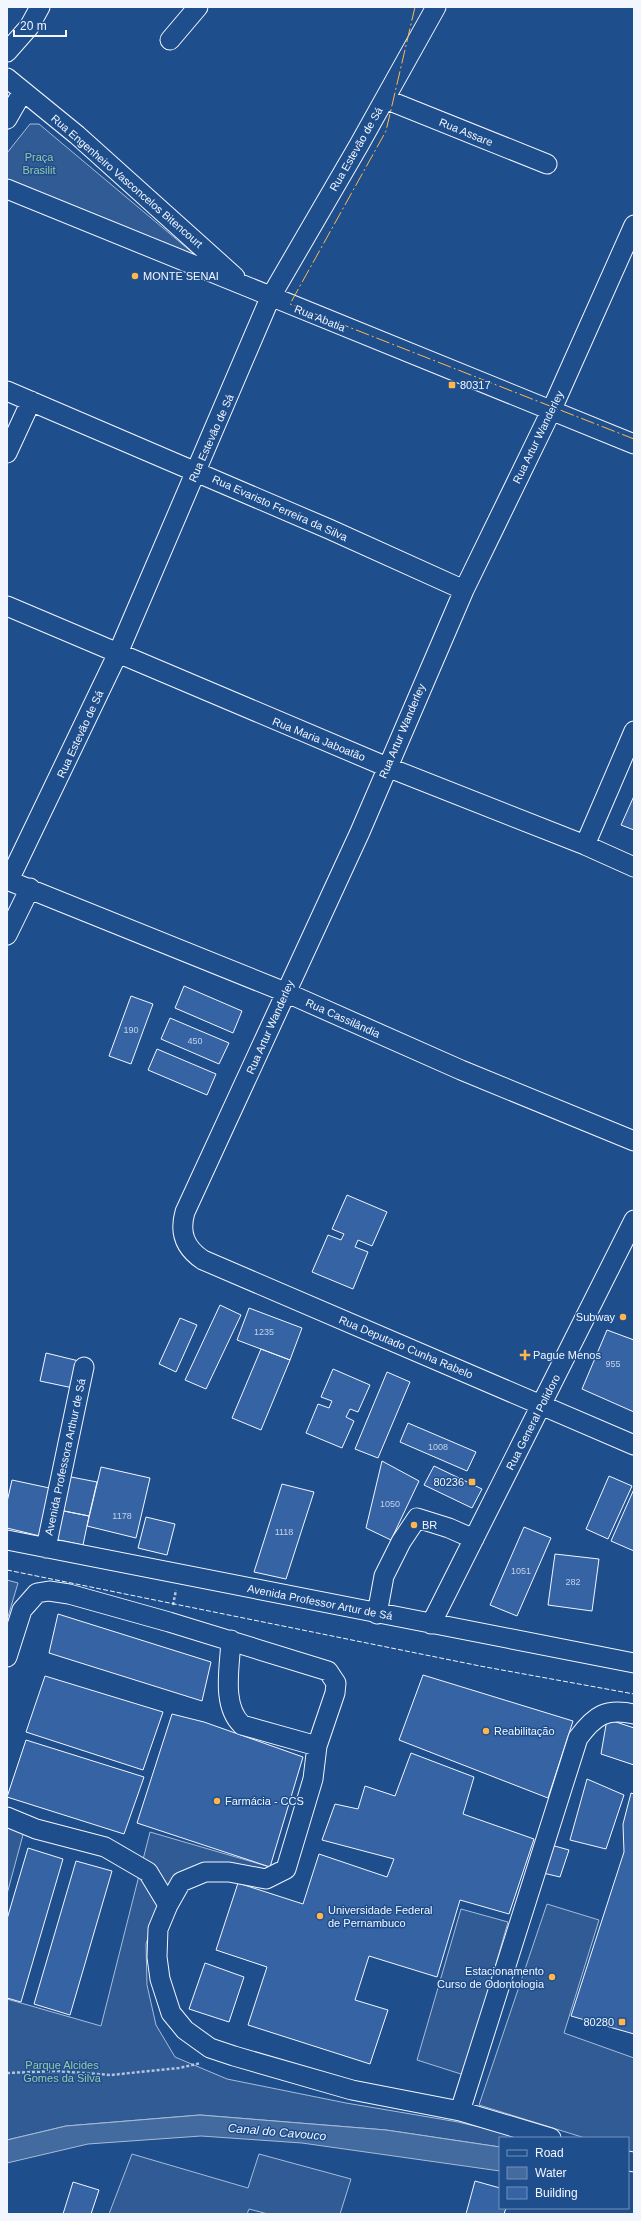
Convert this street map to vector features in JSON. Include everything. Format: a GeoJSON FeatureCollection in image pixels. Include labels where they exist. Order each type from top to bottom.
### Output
{"type":"FeatureCollection","features":[{"type":"Feature","properties":{"kind":"street"},"geometry":{"type":"LineString","coordinates":[[7,52],[29,27],[40,7]]}},
{"type":"Feature","properties":{"kind":"street"},"geometry":{"type":"LineString","coordinates":[[170,40],[198,7]]}},
{"type":"Feature","properties":{"kind":"street","name":"Rua Estevão de Sá"},"geometry":{"type":"LineString","coordinates":[[8,880],[118,654],[270,298],[385,99],[432,9]]}},
{"type":"Feature","properties":{"kind":"street","name":"Rua Engenheiro Vasconcelos Bitencourt"},"geometry":{"type":"LineString","coordinates":[[7,78],[77,135],[244,286]]}},
{"type":"Feature","properties":{"kind":"street"},"geometry":{"type":"LineString","coordinates":[[7,119],[23,91]]}},
{"type":"Feature","properties":{"kind":"street","name":"Rua Assare"},"geometry":{"type":"LineString","coordinates":[[385,99],[547,164]]}},
{"type":"Feature","properties":{"kind":"street","name":"Rua Abatia"},"geometry":{"type":"LineString","coordinates":[[7,189],[270,298],[634,444]]}},
{"type":"Feature","properties":{"kind":"street","name":"Rua Artur Wanderley"},"geometry":{"type":"LineString","coordinates":[[184,1240],[183,1222],[185,1212],[360,832],[464,590],[552,410],[634,225]]}},
{"type":"Feature","properties":{"kind":"street","name":"Rua Evaristo Ferreira da Silva"},"geometry":{"type":"LineString","coordinates":[[7,391],[196,471],[464,590]]}},
{"type":"Feature","properties":{"kind":"street"},"geometry":{"type":"LineString","coordinates":[[7,453],[31,401]]}},
{"type":"Feature","properties":{"kind":"street","name":"Rua Maria Jaboatão"},"geometry":{"type":"LineString","coordinates":[[7,606],[387,767],[585,845],[634,867]]}},
{"type":"Feature","properties":{"kind":"street"},"geometry":{"type":"LineString","coordinates":[[585,845],[634,731]]}},
{"type":"Feature","properties":{"kind":"street","name":"Rua Cassilândia"},"geometry":{"type":"LineString","coordinates":[[8,880],[285,992],[461,1070],[634,1141]]}},
{"type":"Feature","properties":{"kind":"street"},"geometry":{"type":"LineString","coordinates":[[7,935],[30,888]]}},
{"type":"Feature","properties":{"kind":"street","name":"Rua General Polidoro"},"geometry":{"type":"LineString","coordinates":[[432,1624],[632,1228]]}},
{"type":"Feature","properties":{"kind":"street","name":"Rua Deputado Cunha Rabelo"},"geometry":{"type":"LineString","coordinates":[[184,1240],[195,1255],[203,1260],[634,1445]]}},
{"type":"Feature","properties":{"kind":"street","name":"Avenida Professora Arthur de Sá"},"geometry":{"type":"LineString","coordinates":[[46,1548],[84,1367]]}},
{"type":"Feature","properties":{"kind":"street"},"geometry":{"type":"LineString","coordinates":[[377,1614],[384,1576],[401,1542],[417,1518],[449,1528],[474,1539]]}},
{"type":"Feature","properties":{"kind":"street","name":"Avenida Professor Artur de Sá"},"geometry":{"type":"LineString","coordinates":[[7,1540],[377,1614],[634,1663]]}},
{"type":"Feature","properties":{"kind":"street"},"geometry":{"type":"LineString","coordinates":[[7,1657],[22,1610],[37,1593],[49,1591],[68,1594],[169,1622],[328,1671],[333,1676],[336,1683],[335,1693],[317,1746],[313,1779],[286,1869],[266,1879],[229,1872],[205,1872],[181,1882],[168,1905],[158,1929],[157,1957],[160,1978],[171,2013],[184,2030],[210,2048],[352,2090],[460,2111],[548,2137]]}},
{"type":"Feature","properties":{"kind":"street"},"geometry":{"type":"LineString","coordinates":[[231,1640],[230,1706],[236,1720],[242,1725],[317,1746]]}},
{"type":"Feature","properties":{"kind":"street"},"geometry":{"type":"LineString","coordinates":[[460,2111],[578,1738],[596,1717],[607,1712],[634,1714]]}},
{"type":"Feature","properties":{"kind":"street"},"geometry":{"type":"LineString","coordinates":[[7,1817],[36,1829],[105,1847],[148,1872],[168,1905]]}},
{"type":"Feature","properties":{"kind":"path"},"geometry":{"type":"LineString","coordinates":[[169,1622],[179,1574]]}},
{"type":"Feature","properties":{"kind":"path"},"geometry":{"type":"LineString","coordinates":[[7,2074],[56,2071],[111,2075],[179,2068],[203,2063]]}},
{"type":"Feature","properties":{"kind":"shaded area","name":"Praça Brasilit"},"geometry":{"type":"Polygon","coordinates":[[[30,124],[39,124],[200,259],[7,183],[7,153],[30,124]]]}},
{"type":"Feature","properties":{"kind":"shaded area"},"geometry":{"type":"Polygon","coordinates":[[[7,1580],[18,1583],[7,1620],[7,1580]]]}},
{"type":"Feature","properties":{"kind":"shaded area"},"geometry":{"type":"Polygon","coordinates":[[[7,1826],[24,1831],[7,1894],[7,1826]]]}},
{"type":"Feature","properties":{"kind":"shaded area","name":"Parque Alcides Gomes da Silva"},"geometry":{"type":"Polygon","coordinates":[[[150,1832],[270,1867],[267,1871],[228,1864],[158,1907],[146,1944],[147,1985],[156,2025],[175,2057],[227,2079],[346,2103],[458,2122],[521,2137],[499,2137],[499,2147],[386,2130],[200,2115],[66,2126],[7,2140],[7,1999],[101,2026],[150,1832]]]}},
{"type":"Feature","properties":{"kind":"shaded area","name":"Estacionamento Curso de Odontologia"},"geometry":{"type":"Polygon","coordinates":[[[547,1904],[599,1920],[564,2033],[634,2058],[634,2153],[629,2152],[629,2137],[582,2137],[479,2105],[547,1904]]]}},
{"type":"Feature","properties":{"kind":"shaded area"},"geometry":{"type":"Polygon","coordinates":[[[461,1909],[508,1922],[464,2075],[417,2060],[461,1909]]]}},
{"type":"Feature","properties":{"kind":"shaded area"},"geometry":{"type":"Polygon","coordinates":[[[132,2154],[248,2188],[259,2154],[351,2179],[340,2214],[268,2214],[249,2209],[247,2214],[109,2214],[132,2154]]]}},
{"type":"Feature","properties":{"kind":"water","name":"Canal do Cavouco"},"geometry":{"type":"Polygon","coordinates":[[[200,2115],[386,2130],[499,2147],[499,2171],[302,2143],[201,2136],[88,2144],[7,2163],[7,2140],[66,2126],[200,2115]]]}},
{"type":"Feature","properties":{"kind":"building"},"geometry":{"type":"Polygon","coordinates":[[[634,796],[634,830],[621,825],[634,796]]]}},
{"type":"Feature","properties":{"kind":"building"},"geometry":{"type":"Polygon","coordinates":[[[184,986],[242,1011],[233,1033],[175,1008],[184,986]]]}},
{"type":"Feature","properties":{"kind":"building"},"geometry":{"type":"Polygon","coordinates":[[[131,996],[153,1004],[131,1064],[109,1056],[131,996]]]}},
{"type":"Feature","properties":{"kind":"building"},"geometry":{"type":"Polygon","coordinates":[[[170,1018],[229,1043],[219,1064],[161,1039],[170,1018]]]}},
{"type":"Feature","properties":{"kind":"building"},"geometry":{"type":"Polygon","coordinates":[[[157,1049],[216,1074],[207,1095],[148,1070],[157,1049]]]}},
{"type":"Feature","properties":{"kind":"building"},"geometry":{"type":"Polygon","coordinates":[[[347,1195],[387,1212],[372,1246],[358,1240],[355,1247],[368,1252],[353,1289],[312,1272],[328,1235],[341,1240],[344,1234],[332,1229],[347,1195]]]}},
{"type":"Feature","properties":{"kind":"building"},"geometry":{"type":"Polygon","coordinates":[[[220,1305],[241,1315],[206,1389],[185,1380],[220,1305]]]}},
{"type":"Feature","properties":{"kind":"building"},"geometry":{"type":"Polygon","coordinates":[[[249,1308],[302,1328],[290,1360],[237,1340],[249,1308]]]}},
{"type":"Feature","properties":{"kind":"building"},"geometry":{"type":"Polygon","coordinates":[[[180,1318],[197,1325],[176,1372],[159,1364],[180,1318]]]}},
{"type":"Feature","properties":{"kind":"building"},"geometry":{"type":"Polygon","coordinates":[[[607,1330],[634,1340],[634,1412],[582,1389],[607,1330]]]}},
{"type":"Feature","properties":{"kind":"building"},"geometry":{"type":"Polygon","coordinates":[[[261,1349],[290,1360],[261,1430],[232,1418],[261,1349]]]}},
{"type":"Feature","properties":{"kind":"building"},"geometry":{"type":"Polygon","coordinates":[[[46,1353],[79,1361],[73,1388],[40,1381],[46,1353]]]}},
{"type":"Feature","properties":{"kind":"building"},"geometry":{"type":"Polygon","coordinates":[[[333,1369],[370,1385],[358,1412],[350,1409],[346,1417],[354,1421],[342,1448],[306,1433],[318,1404],[329,1408],[332,1401],[321,1397],[333,1369]]]}},
{"type":"Feature","properties":{"kind":"building"},"geometry":{"type":"Polygon","coordinates":[[[387,1372],[410,1382],[378,1458],[355,1449],[387,1372]]]}},
{"type":"Feature","properties":{"kind":"building"},"geometry":{"type":"Polygon","coordinates":[[[408,1423],[476,1452],[467,1471],[400,1442],[408,1423]]]}},
{"type":"Feature","properties":{"kind":"building"},"geometry":{"type":"Polygon","coordinates":[[[382,1461],[419,1481],[391,1540],[366,1528],[382,1461]]]}},
{"type":"Feature","properties":{"kind":"building"},"geometry":{"type":"Polygon","coordinates":[[[434,1466],[482,1489],[472,1508],[424,1485],[434,1466]]]}},
{"type":"Feature","properties":{"kind":"building"},"geometry":{"type":"Polygon","coordinates":[[[101,1467],[150,1478],[136,1538],[87,1526],[101,1467]]]}},
{"type":"Feature","properties":{"kind":"building"},"geometry":{"type":"Polygon","coordinates":[[[66,1476],[97,1482],[89,1516],[59,1510],[66,1476]]]}},
{"type":"Feature","properties":{"kind":"building"},"geometry":{"type":"Polygon","coordinates":[[[609,1476],[632,1486],[608,1539],[586,1529],[609,1476]]]}},
{"type":"Feature","properties":{"kind":"building"},"geometry":{"type":"Polygon","coordinates":[[[12,1480],[54,1489],[44,1537],[7,1528],[7,1502],[12,1480]]]}},
{"type":"Feature","properties":{"kind":"building"},"geometry":{"type":"Polygon","coordinates":[[[282,1484],[314,1492],[286,1579],[254,1572],[282,1484]]]}},
{"type":"Feature","properties":{"kind":"building"},"geometry":{"type":"Polygon","coordinates":[[[634,1489],[634,1551],[611,1541],[634,1489]]]}},
{"type":"Feature","properties":{"kind":"building"},"geometry":{"type":"Polygon","coordinates":[[[59,1510],[89,1516],[83,1545],[54,1539],[59,1510]]]}},
{"type":"Feature","properties":{"kind":"building"},"geometry":{"type":"Polygon","coordinates":[[[146,1517],[175,1524],[167,1555],[138,1548],[146,1517]]]}},
{"type":"Feature","properties":{"kind":"building"},"geometry":{"type":"Polygon","coordinates":[[[524,1527],[551,1538],[517,1616],[490,1605],[524,1527]]]}},
{"type":"Feature","properties":{"kind":"building"},"geometry":{"type":"Polygon","coordinates":[[[555,1554],[599,1559],[592,1611],[548,1605],[555,1554]]]}},
{"type":"Feature","properties":{"kind":"building"},"geometry":{"type":"Polygon","coordinates":[[[58,1614],[211,1662],[202,1701],[49,1653],[58,1614]]]}},
{"type":"Feature","properties":{"kind":"building","name":"Reabilitação"},"geometry":{"type":"Polygon","coordinates":[[[423,1675],[573,1721],[548,1798],[399,1740],[423,1675]]]}},
{"type":"Feature","properties":{"kind":"building"},"geometry":{"type":"Polygon","coordinates":[[[45,1676],[163,1712],[143,1770],[26,1732],[45,1676]]]}},
{"type":"Feature","properties":{"kind":"building","name":"Farmácia - CCS"},"geometry":{"type":"Polygon","coordinates":[[[172,1714],[204,1722],[303,1757],[270,1867],[137,1823],[172,1714]]]}},
{"type":"Feature","properties":{"kind":"building"},"geometry":{"type":"Polygon","coordinates":[[[607,1719],[634,1728],[634,1765],[601,1754],[607,1719]]]}},
{"type":"Feature","properties":{"kind":"building"},"geometry":{"type":"Polygon","coordinates":[[[26,1740],[144,1777],[124,1834],[7,1797],[26,1740]]]}},
{"type":"Feature","properties":{"kind":"building"},"geometry":{"type":"Polygon","coordinates":[[[411,1753],[474,1777],[463,1814],[534,1839],[509,1914],[460,1900],[437,1977],[369,1956],[355,2000],[388,2010],[370,2064],[248,2025],[267,1967],[216,1950],[238,1883],[303,1904],[319,1854],[387,1877],[394,1859],[322,1840],[335,1804],[358,1809],[365,1786],[395,1796],[411,1753]]]}},
{"type":"Feature","properties":{"kind":"building"},"geometry":{"type":"Polygon","coordinates":[[[587,1779],[624,1795],[606,1849],[570,1840],[587,1779]]]}},
{"type":"Feature","properties":{"kind":"building"},"geometry":{"type":"Polygon","coordinates":[[[631,1793],[634,1794],[634,2034],[571,2016],[624,1852],[623,1824],[631,1793]]]}},
{"type":"Feature","properties":{"kind":"building"},"geometry":{"type":"Polygon","coordinates":[[[551,1845],[569,1850],[560,1877],[543,1873],[551,1845]]]}},
{"type":"Feature","properties":{"kind":"building"},"geometry":{"type":"Polygon","coordinates":[[[28,1848],[63,1859],[21,2002],[7,1998],[7,1919],[28,1848]]]}},
{"type":"Feature","properties":{"kind":"building"},"geometry":{"type":"Polygon","coordinates":[[[76,1861],[112,1871],[70,2015],[34,2004],[76,1861]]]}},
{"type":"Feature","properties":{"kind":"building"},"geometry":{"type":"Polygon","coordinates":[[[205,1963],[244,1977],[229,2022],[189,2009],[205,1963]]]}},
{"type":"Feature","properties":{"kind":"building"},"geometry":{"type":"Polygon","coordinates":[[[475,2181],[499,2188],[499,2209],[506,2209],[504,2214],[466,2214],[475,2181]]]}},
{"type":"Feature","properties":{"kind":"building"},"geometry":{"type":"Polygon","coordinates":[[[73,2182],[99,2190],[91,2214],[63,2214],[73,2182]]]}},
{"type":"Feature","properties":{"kind":"fence"},"geometry":{"type":"LineString","coordinates":[[7,1570],[480,1666],[634,1694]]}},
{"type":"Feature","properties":{"kind":"power"},"geometry":{"type":"LineString","coordinates":[[415,7],[386,131],[290,304],[634,439]]}},
{"type":"Feature","properties":{"kind":"place","name":"MONTE SENAI"},"geometry":{"type":"Point","coordinates":[135,276]}},
{"type":"Feature","properties":{"kind":"place","name":"80317"},"geometry":{"type":"Point","coordinates":[452,385]}},
{"type":"Feature","properties":{"kind":"place","name":"Subway"},"geometry":{"type":"Point","coordinates":[623,1317]}},
{"type":"Feature","properties":{"kind":"place","name":"Pague Menos"},"geometry":{"type":"Point","coordinates":[525,1355]}},
{"type":"Feature","properties":{"kind":"place","name":"80236"},"geometry":{"type":"Point","coordinates":[472,1482]}},
{"type":"Feature","properties":{"kind":"place","name":"BR"},"geometry":{"type":"Point","coordinates":[414,1525]}},
{"type":"Feature","properties":{"kind":"place","name":"Reabilitação"},"geometry":{"type":"Point","coordinates":[486,1731]}},
{"type":"Feature","properties":{"kind":"place","name":"Farmácia - CCS"},"geometry":{"type":"Point","coordinates":[217,1801]}},
{"type":"Feature","properties":{"kind":"place","name":"Universidade Federal de Pernambuco"},"geometry":{"type":"Point","coordinates":[320,1916]}},
{"type":"Feature","properties":{"kind":"place","name":"Estacionamento Curso de Odontologia"},"geometry":{"type":"Point","coordinates":[552,1977]}},
{"type":"Feature","properties":{"kind":"place","name":"80280"},"geometry":{"type":"Point","coordinates":[622,2022]}}]}
